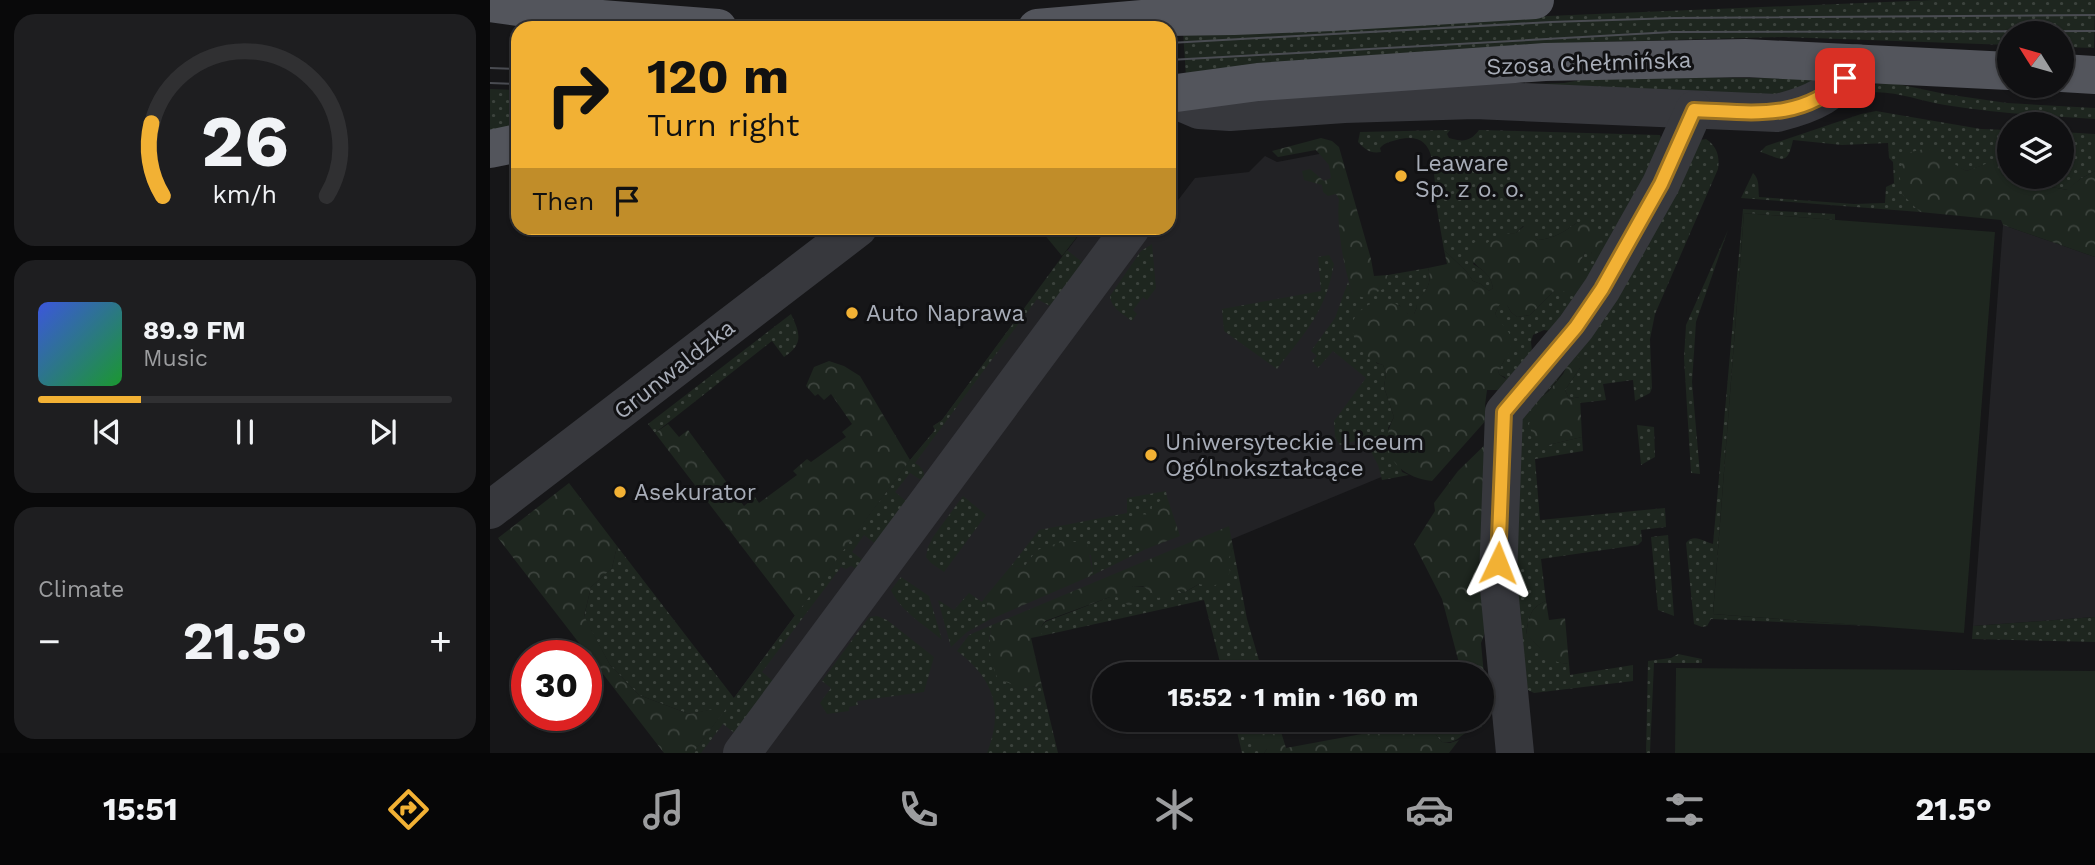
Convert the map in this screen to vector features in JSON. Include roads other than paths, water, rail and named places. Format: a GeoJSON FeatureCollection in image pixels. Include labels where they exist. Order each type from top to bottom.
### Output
{"type":"FeatureCollection","features":[{"type":"Feature","properties":{"kind":"main road"},"geometry":{"type":"LineString","coordinates":[[566,0],[601,19]]}},
{"type":"Feature","properties":{"kind":"main road"},"geometry":{"type":"LineString","coordinates":[[1118,21],[1234,16],[1340,6],[1535,0]]}},
{"type":"Feature","properties":{"kind":"main road"},"geometry":{"type":"LineString","coordinates":[[490,3],[627,21]]}},
{"type":"Feature","properties":{"kind":"main road","name":"Szosa Chełmińska"},"geometry":{"type":"LineString","coordinates":[[1176,93],[1258,82],[1545,62],[1745,58],[1997,70]]}},
{"type":"Feature","properties":{"kind":"main road"},"geometry":{"type":"LineString","coordinates":[[2074,74],[2095,75]]}},
{"type":"Feature","properties":{"kind":"main road"},"geometry":{"type":"LineString","coordinates":[[490,149],[511,144]]}},
{"type":"Feature","properties":{"kind":"street"},"geometry":{"type":"LineString","coordinates":[[1176,98],[1199,110],[1230,112],[1343,104],[1475,100],[1776,113],[1792,109],[1834,90],[1857,63]]}},
{"type":"Feature","properties":{"kind":"street"},"geometry":{"type":"LineString","coordinates":[[1515,753],[1498,578],[1504,412],[1576,327],[1602,289],[1661,184],[1694,110]]}},
{"type":"Feature","properties":{"kind":"street","name":"Grunwaldzka"},"geometry":{"type":"LineString","coordinates":[[490,510],[849,235]]}},
{"type":"Feature","properties":{"kind":"street"},"geometry":{"type":"LineString","coordinates":[[742,753],[1127,235]]}},
{"type":"Feature","properties":{"kind":"tram line"},"geometry":{"type":"LineString","coordinates":[[1176,43],[1674,18],[2095,15]]}},
{"type":"Feature","properties":{"kind":"tram line"},"geometry":{"type":"LineString","coordinates":[[1176,60],[1672,32],[2095,31]]}},
{"type":"Feature","properties":{"kind":"tram line"},"geometry":{"type":"LineString","coordinates":[[490,68],[511,69]]}},
{"type":"Feature","properties":{"kind":"tram line"},"geometry":{"type":"LineString","coordinates":[[490,83],[511,84]]}},
{"type":"Feature","properties":{"kind":"place","name":"Leaware Sp. z o. o."},"geometry":{"type":"Point","coordinates":[1401,176]}},
{"type":"Feature","properties":{"kind":"place","name":"Auto Naprawa"},"geometry":{"type":"Point","coordinates":[852,313]}},
{"type":"Feature","properties":{"kind":"place","name":"Uniwersyteckie Liceum Ogólnokształcące"},"geometry":{"type":"Point","coordinates":[1151,455]}},
{"type":"Feature","properties":{"kind":"place","name":"Asekurator"},"geometry":{"type":"Point","coordinates":[620,492]}}]}
